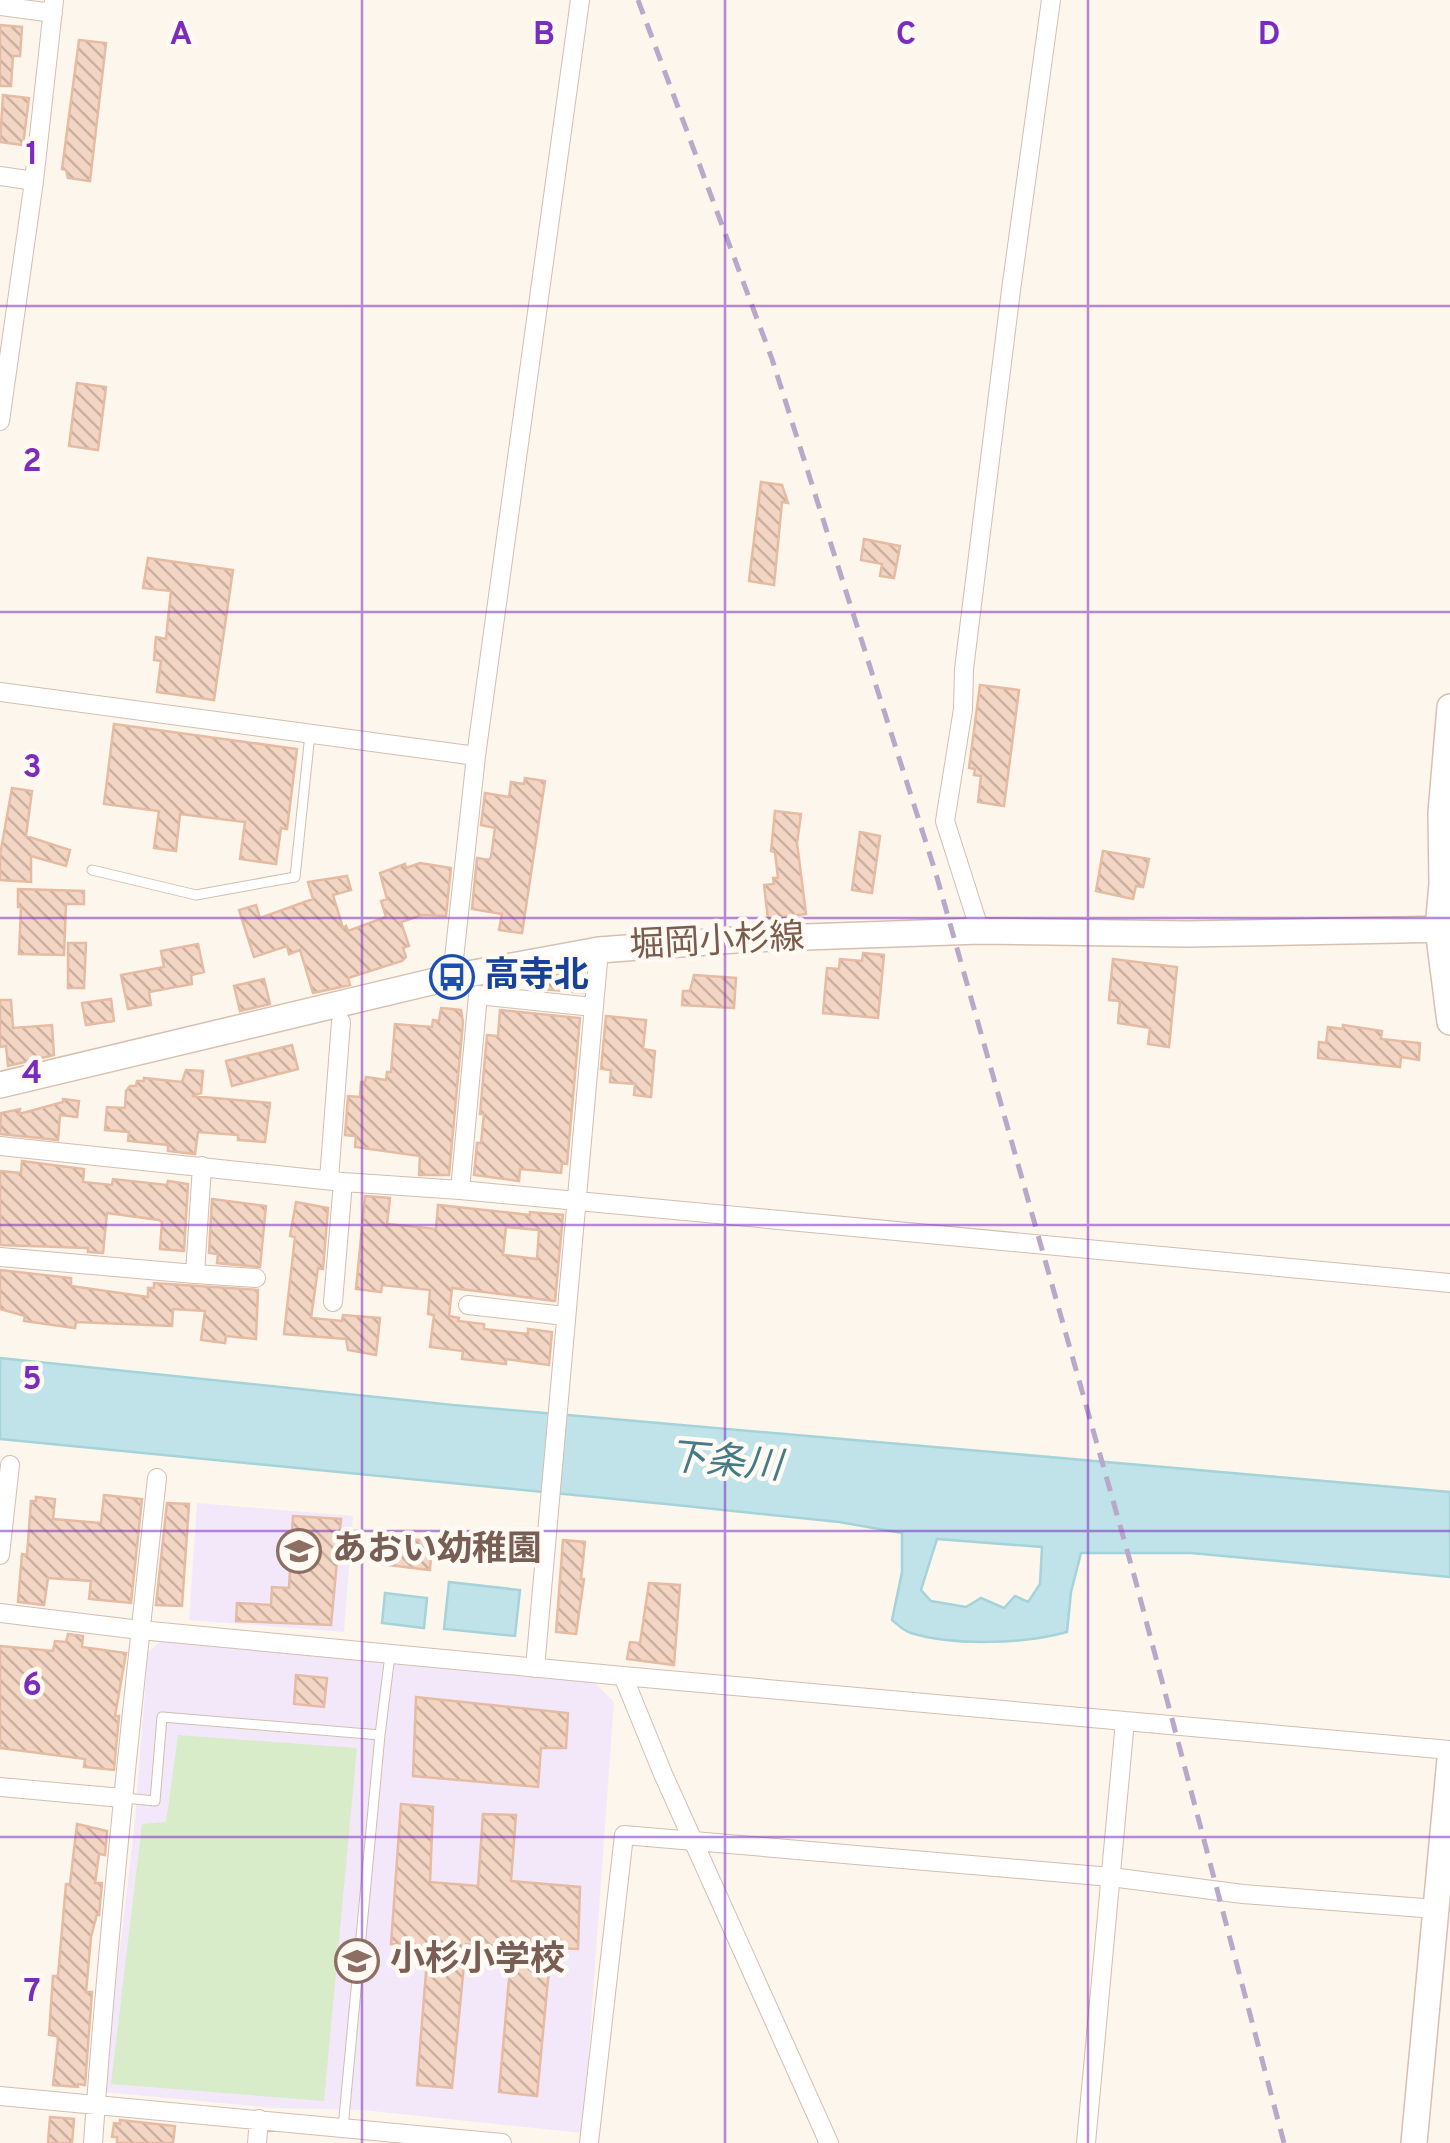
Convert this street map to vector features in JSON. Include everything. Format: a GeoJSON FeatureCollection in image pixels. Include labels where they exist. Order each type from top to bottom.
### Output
{"type":"FeatureCollection","features":[{"type":"Feature","properties":{"kind":"main road"},"geometry":{"type":"LineString","coordinates":[[1450,706],[1442,813],[1450,1022]]}},
{"type":"Feature","properties":{"kind":"main road","name":"堀岡小杉線"},"geometry":{"type":"LineString","coordinates":[[0,1085],[452,977],[599,950],[749,939],[980,931],[1187,934],[1444,930]]}},
{"type":"Feature","properties":{"kind":"main road"},"geometry":{"type":"LineString","coordinates":[[1414,2143],[1450,1759]]}},
{"type":"Feature","properties":{"kind":"street"},"geometry":{"type":"LineString","coordinates":[[452,977],[476,756],[580,0]]}},
{"type":"Feature","properties":{"kind":"street"},"geometry":{"type":"LineString","coordinates":[[980,931],[945,821],[963,708],[964,670],[1011,290],[1051,0]]}},
{"type":"Feature","properties":{"kind":"street"},"geometry":{"type":"LineString","coordinates":[[0,6],[53,7],[34,181],[5,345],[0,421]]}},
{"type":"Feature","properties":{"kind":"street"},"geometry":{"type":"LineString","coordinates":[[0,176],[34,181]]}},
{"type":"Feature","properties":{"kind":"street"},"geometry":{"type":"LineString","coordinates":[[0,692],[476,756]]}},
{"type":"Feature","properties":{"kind":"street"},"geometry":{"type":"LineString","coordinates":[[535,1668],[599,950]]}},
{"type":"Feature","properties":{"kind":"street"},"geometry":{"type":"LineString","coordinates":[[460,1190],[478,995],[593,1007]]}},
{"type":"Feature","properties":{"kind":"street"},"geometry":{"type":"LineString","coordinates":[[333,1302],[341,1022]]}},
{"type":"Feature","properties":{"kind":"street"},"geometry":{"type":"LineString","coordinates":[[0,1146],[336,1181],[1450,1283]]}},
{"type":"Feature","properties":{"kind":"street"},"geometry":{"type":"LineString","coordinates":[[195,1274],[202,1166]]}},
{"type":"Feature","properties":{"kind":"street"},"geometry":{"type":"LineString","coordinates":[[0,1257],[256,1278]]}},
{"type":"Feature","properties":{"kind":"street"},"geometry":{"type":"LineString","coordinates":[[468,1305],[564,1316]]}},
{"type":"Feature","properties":{"kind":"street"},"geometry":{"type":"LineString","coordinates":[[0,1556],[10,1465]]}},
{"type":"Feature","properties":{"kind":"street"},"geometry":{"type":"LineString","coordinates":[[93,2143],[93,2104],[118,1878],[122,1798],[157,1478]]}},
{"type":"Feature","properties":{"kind":"street"},"geometry":{"type":"LineString","coordinates":[[0,1613],[535,1668],[1450,1750]]}},
{"type":"Feature","properties":{"kind":"street"},"geometry":{"type":"LineString","coordinates":[[623,1676],[829,2143]]}},
{"type":"Feature","properties":{"kind":"street"},"geometry":{"type":"LineString","coordinates":[[1086,2143],[1125,1721]]}},
{"type":"Feature","properties":{"kind":"street"},"geometry":{"type":"LineString","coordinates":[[0,1787],[122,1798]]}},
{"type":"Feature","properties":{"kind":"street"},"geometry":{"type":"LineString","coordinates":[[589,2143],[624,1835],[1436,1909]]}},
{"type":"Feature","properties":{"kind":"street"},"geometry":{"type":"LineString","coordinates":[[0,2096],[259,2119],[426,2139],[502,2143]]}},
{"type":"Feature","properties":{"kind":"street"},"geometry":{"type":"LineString","coordinates":[[257,2143],[259,2119]]}},
{"type":"Feature","properties":{"kind":"lane"},"geometry":{"type":"LineString","coordinates":[[92,870],[196,895],[295,877],[310,734]]}},
{"type":"Feature","properties":{"kind":"lane"},"geometry":{"type":"LineString","coordinates":[[343,2128],[391,1652]]}},
{"type":"Feature","properties":{"kind":"lane"},"geometry":{"type":"LineString","coordinates":[[122,1798],[154,1802],[162,1716],[380,1735]]}},
{"type":"Feature","properties":{"kind":"shaded area"},"geometry":{"type":"Polygon","coordinates":[[[197,1503],[353,1516],[344,1632],[189,1620],[197,1503]]]}},
{"type":"Feature","properties":{"kind":"shaded area","name":"小杉小学校"},"geometry":{"type":"Polygon","coordinates":[[[161,1641],[594,1682],[614,1702],[583,2133],[362,2110],[274,2108],[103,2092],[134,1830],[148,1652],[161,1641]]]}},
{"type":"Feature","properties":{"kind":"green space"},"geometry":{"type":"Polygon","coordinates":[[[178,1735],[357,1748],[324,2101],[111,2084],[142,1824],[166,1822],[178,1735]]]}},
{"type":"Feature","properties":{"kind":"water","name":"下条川"},"geometry":{"type":"Polygon","coordinates":[[[0,1358],[453,1405],[1450,1492],[1450,1577],[1191,1553],[1081,1553],[1071,1592],[1067,1632],[1010,1641],[968,1642],[908,1632],[892,1620],[902,1572],[902,1533],[839,1522],[676,1505],[0,1439],[0,1358]],[[937,1539],[921,1590],[931,1601],[966,1607],[981,1598],[1004,1608],[1015,1596],[1028,1602],[1040,1584],[1042,1547],[937,1539]]]}},
{"type":"Feature","properties":{"kind":"water"},"geometry":{"type":"Polygon","coordinates":[[[449,1582],[520,1590],[515,1636],[444,1629],[449,1582]]]}},
{"type":"Feature","properties":{"kind":"water"},"geometry":{"type":"Polygon","coordinates":[[[385,1593],[427,1598],[424,1628],[382,1623],[385,1593]]]}},
{"type":"Feature","properties":{"kind":"building"},"geometry":{"type":"Polygon","coordinates":[[[0,25],[22,27],[20,56],[13,56],[11,86],[0,86],[0,25]]]}},
{"type":"Feature","properties":{"kind":"building"},"geometry":{"type":"Polygon","coordinates":[[[79,40],[106,43],[90,181],[68,178],[62,169],[79,40]]]}},
{"type":"Feature","properties":{"kind":"building"},"geometry":{"type":"Polygon","coordinates":[[[3,95],[29,98],[23,145],[0,142],[3,95]]]}},
{"type":"Feature","properties":{"kind":"building"},"geometry":{"type":"Polygon","coordinates":[[[77,383],[106,387],[98,450],[69,446],[77,383]]]}},
{"type":"Feature","properties":{"kind":"building"},"geometry":{"type":"Polygon","coordinates":[[[761,482],[782,485],[788,503],[782,502],[774,585],[749,581],[761,482]]]}},
{"type":"Feature","properties":{"kind":"building"},"geometry":{"type":"Polygon","coordinates":[[[864,539],[900,546],[894,578],[880,576],[882,564],[861,560],[864,539]]]}},
{"type":"Feature","properties":{"kind":"building"},"geometry":{"type":"Polygon","coordinates":[[[148,558],[233,570],[214,700],[157,692],[161,661],[154,660],[156,637],[166,639],[171,591],[143,588],[148,558]]]}},
{"type":"Feature","properties":{"kind":"building"},"geometry":{"type":"Polygon","coordinates":[[[980,685],[1019,690],[1004,806],[978,802],[981,776],[974,775],[975,769],[969,768],[980,685]]]}},
{"type":"Feature","properties":{"kind":"building"},"geometry":{"type":"Polygon","coordinates":[[[114,724],[297,749],[287,829],[281,828],[276,864],[240,859],[245,822],[180,814],[176,851],[154,848],[159,811],[104,804],[114,724]]]}},
{"type":"Feature","properties":{"kind":"building"},"geometry":{"type":"Polygon","coordinates":[[[525,778],[545,781],[522,933],[499,930],[502,914],[472,909],[477,858],[491,857],[495,828],[481,825],[485,793],[509,797],[511,782],[524,784],[525,778]]]}},
{"type":"Feature","properties":{"kind":"building"},"geometry":{"type":"Polygon","coordinates":[[[12,788],[32,791],[26,836],[70,850],[66,866],[31,856],[31,882],[0,880],[0,855],[12,788]]]}},
{"type":"Feature","properties":{"kind":"building"},"geometry":{"type":"Polygon","coordinates":[[[775,811],[801,814],[797,843],[806,914],[768,919],[764,885],[774,884],[773,878],[778,878],[775,852],[771,851],[775,811]]]}},
{"type":"Feature","properties":{"kind":"building"},"geometry":{"type":"Polygon","coordinates":[[[860,832],[880,836],[872,893],[852,890],[860,832]]]}},
{"type":"Feature","properties":{"kind":"building"},"geometry":{"type":"Polygon","coordinates":[[[1103,851],[1149,859],[1143,887],[1136,886],[1133,899],[1096,891],[1103,851]]]}},
{"type":"Feature","properties":{"kind":"building"},"geometry":{"type":"Polygon","coordinates":[[[420,863],[451,868],[446,916],[422,915],[401,922],[409,946],[403,948],[406,957],[402,961],[348,978],[350,985],[313,993],[300,950],[289,954],[287,946],[254,957],[239,910],[256,905],[260,918],[313,899],[308,882],[347,876],[351,890],[333,895],[343,928],[346,926],[348,931],[386,917],[381,901],[387,899],[380,873],[420,863]]]}},
{"type":"Feature","properties":{"kind":"building"},"geometry":{"type":"Polygon","coordinates":[[[18,889],[84,891],[84,904],[66,904],[64,955],[19,954],[18,889]]]}},
{"type":"Feature","properties":{"kind":"building"},"geometry":{"type":"Polygon","coordinates":[[[68,943],[86,943],[84,988],[68,988],[68,943]]]}},
{"type":"Feature","properties":{"kind":"building"},"geometry":{"type":"Polygon","coordinates":[[[198,944],[204,972],[191,975],[192,984],[149,992],[151,1005],[128,1009],[121,975],[164,967],[161,951],[198,944]]]}},
{"type":"Feature","properties":{"kind":"building"},"geometry":{"type":"Polygon","coordinates":[[[863,953],[884,955],[878,1018],[823,1013],[827,968],[839,969],[840,959],[862,961],[863,953]]]}},
{"type":"Feature","properties":{"kind":"building"},"geometry":{"type":"Polygon","coordinates":[[[1113,959],[1177,967],[1169,1047],[1148,1044],[1150,1028],[1118,1023],[1120,1001],[1109,1000],[1113,959]]]}},
{"type":"Feature","properties":{"kind":"building"},"geometry":{"type":"Polygon","coordinates":[[[585,970],[583,993],[532,988],[530,979],[585,970]]]}},
{"type":"Feature","properties":{"kind":"building"},"geometry":{"type":"Polygon","coordinates":[[[694,975],[736,978],[734,1008],[682,1005],[683,991],[690,991],[694,975]]]}},
{"type":"Feature","properties":{"kind":"building"},"geometry":{"type":"Polygon","coordinates":[[[264,979],[270,1004],[240,1011],[234,986],[264,979]]]}},
{"type":"Feature","properties":{"kind":"building"},"geometry":{"type":"Polygon","coordinates":[[[111,999],[114,1021],[86,1025],[82,1003],[111,999]]]}},
{"type":"Feature","properties":{"kind":"building"},"geometry":{"type":"Polygon","coordinates":[[[0,1000],[11,1000],[13,1028],[52,1025],[54,1055],[8,1066],[6,1046],[0,1047],[0,1000]]]}},
{"type":"Feature","properties":{"kind":"building"},"geometry":{"type":"Polygon","coordinates":[[[441,1008],[461,1010],[463,1022],[449,1175],[419,1175],[420,1156],[355,1147],[356,1136],[345,1135],[348,1096],[360,1097],[361,1082],[366,1077],[386,1080],[387,1072],[391,1072],[395,1024],[432,1027],[433,1020],[439,1021],[441,1008]]]}},
{"type":"Feature","properties":{"kind":"building"},"geometry":{"type":"Polygon","coordinates":[[[500,1010],[580,1018],[567,1164],[562,1163],[561,1173],[520,1169],[519,1181],[474,1175],[484,1114],[480,1114],[487,1035],[498,1036],[500,1010]]]}},
{"type":"Feature","properties":{"kind":"building"},"geometry":{"type":"Polygon","coordinates":[[[606,1016],[646,1020],[643,1049],[655,1051],[651,1097],[634,1095],[635,1084],[610,1082],[611,1070],[601,1069],[606,1016]]]}},
{"type":"Feature","properties":{"kind":"building"},"geometry":{"type":"Polygon","coordinates":[[[1343,1025],[1382,1031],[1381,1039],[1420,1043],[1419,1060],[1401,1057],[1400,1067],[1318,1058],[1319,1042],[1326,1043],[1328,1027],[1343,1029],[1343,1025]]]}},
{"type":"Feature","properties":{"kind":"building"},"geometry":{"type":"Polygon","coordinates":[[[292,1045],[298,1069],[232,1086],[226,1061],[292,1045]]]}},
{"type":"Feature","properties":{"kind":"building"},"geometry":{"type":"Polygon","coordinates":[[[186,1070],[203,1071],[201,1093],[192,1096],[270,1103],[265,1142],[198,1132],[195,1154],[168,1151],[168,1145],[128,1141],[129,1132],[105,1130],[107,1107],[125,1108],[130,1086],[144,1078],[182,1082],[186,1070]]]}},
{"type":"Feature","properties":{"kind":"building"},"geometry":{"type":"Polygon","coordinates":[[[63,1099],[79,1101],[77,1117],[60,1115],[58,1140],[0,1134],[1,1113],[20,1109],[19,1114],[63,1099]]]}},
{"type":"Feature","properties":{"kind":"building"},"geometry":{"type":"Polygon","coordinates":[[[22,1161],[84,1169],[83,1182],[112,1185],[113,1179],[188,1184],[184,1251],[160,1249],[159,1220],[107,1213],[103,1253],[88,1252],[88,1248],[0,1245],[0,1171],[21,1173],[22,1161]]]}},
{"type":"Feature","properties":{"kind":"building"},"geometry":{"type":"Polygon","coordinates":[[[365,1196],[390,1198],[387,1224],[436,1229],[438,1205],[563,1215],[555,1301],[452,1288],[449,1316],[484,1324],[484,1329],[528,1334],[528,1329],[552,1332],[549,1365],[506,1359],[506,1364],[462,1359],[463,1351],[430,1347],[434,1315],[428,1314],[430,1290],[382,1285],[381,1292],[356,1289],[365,1196]],[[506,1227],[503,1255],[537,1259],[539,1230],[506,1227]]]}},
{"type":"Feature","properties":{"kind":"building"},"geometry":{"type":"Polygon","coordinates":[[[212,1199],[266,1206],[260,1267],[217,1263],[218,1254],[209,1253],[212,1199]]]}},
{"type":"Feature","properties":{"kind":"building"},"geometry":{"type":"Polygon","coordinates":[[[296,1202],[328,1208],[323,1269],[318,1268],[311,1318],[380,1318],[376,1355],[348,1350],[346,1339],[284,1334],[296,1202]]]}},
{"type":"Feature","properties":{"kind":"building"},"geometry":{"type":"Polygon","coordinates":[[[0,1270],[71,1278],[71,1286],[148,1297],[148,1288],[154,1288],[154,1283],[258,1290],[256,1339],[226,1336],[225,1343],[201,1340],[205,1311],[173,1309],[172,1326],[76,1322],[75,1328],[24,1321],[25,1316],[0,1309],[0,1270]]]}},
{"type":"Feature","properties":{"kind":"building"},"geometry":{"type":"Polygon","coordinates":[[[104,1495],[142,1499],[131,1603],[89,1599],[91,1581],[48,1578],[44,1605],[18,1602],[31,1501],[36,1501],[36,1497],[55,1499],[53,1519],[101,1523],[104,1495]]]}},
{"type":"Feature","properties":{"kind":"building"},"geometry":{"type":"Polygon","coordinates":[[[167,1503],[189,1504],[182,1606],[156,1605],[167,1503]]]}},
{"type":"Feature","properties":{"kind":"building"},"geometry":{"type":"Polygon","coordinates":[[[293,1516],[341,1519],[331,1625],[236,1621],[237,1603],[271,1605],[272,1587],[289,1588],[293,1516]]]}},
{"type":"Feature","properties":{"kind":"building"},"geometry":{"type":"Polygon","coordinates":[[[380,1537],[432,1541],[430,1570],[379,1564],[380,1537]]]}},
{"type":"Feature","properties":{"kind":"building"},"geometry":{"type":"Polygon","coordinates":[[[563,1540],[585,1542],[576,1634],[556,1632],[563,1540]]]}},
{"type":"Feature","properties":{"kind":"building"},"geometry":{"type":"Polygon","coordinates":[[[649,1583],[680,1585],[674,1665],[627,1659],[630,1642],[640,1643],[649,1583]]]}},
{"type":"Feature","properties":{"kind":"building"},"geometry":{"type":"Polygon","coordinates":[[[68,1634],[83,1636],[82,1647],[126,1653],[115,1716],[119,1716],[114,1770],[84,1767],[85,1759],[0,1748],[0,1646],[53,1651],[55,1641],[66,1642],[68,1634]]]}},
{"type":"Feature","properties":{"kind":"building"},"geometry":{"type":"Polygon","coordinates":[[[296,1675],[327,1678],[324,1707],[294,1704],[296,1675]]]}},
{"type":"Feature","properties":{"kind":"building"},"geometry":{"type":"Polygon","coordinates":[[[416,1697],[568,1713],[566,1748],[541,1748],[538,1787],[413,1776],[416,1697]]]}},
{"type":"Feature","properties":{"kind":"building"},"geometry":{"type":"Polygon","coordinates":[[[401,1804],[433,1807],[430,1882],[478,1886],[483,1814],[516,1815],[511,1881],[580,1887],[578,1949],[551,1948],[537,2096],[499,2092],[512,1946],[466,1944],[452,2088],[417,2085],[428,1947],[391,1944],[401,1804]]]}},
{"type":"Feature","properties":{"kind":"building"},"geometry":{"type":"Polygon","coordinates":[[[77,1824],[107,1831],[105,1855],[99,1854],[95,1883],[102,1883],[99,1915],[91,1937],[86,1992],[92,1992],[85,2085],[78,2087],[53,2085],[58,2040],[57,2036],[49,2035],[53,1976],[58,1976],[66,1884],[70,1884],[77,1824]]]}},
{"type":"Feature","properties":{"kind":"building"},"geometry":{"type":"Polygon","coordinates":[[[50,2117],[74,2119],[72,2143],[48,2143],[50,2117]]]}},
{"type":"Feature","properties":{"kind":"building"},"geometry":{"type":"Polygon","coordinates":[[[120,2120],[175,2126],[173,2143],[117,2143],[117,2137],[112,2137],[114,2123],[120,2124],[120,2120]]]}},
{"type":"Feature","properties":{"kind":"railway"},"geometry":{"type":"LineString","coordinates":[[638,0],[772,359],[936,874],[1134,1575],[1284,2143]]}},
{"type":"Feature","properties":{"kind":"place","name":"高寺北"},"geometry":{"type":"Point","coordinates":[452,977]}},
{"type":"Feature","properties":{"kind":"place","name":"あおい幼稚園"},"geometry":{"type":"Point","coordinates":[299,1551]}},
{"type":"Feature","properties":{"kind":"place","name":"小杉小学校"},"geometry":{"type":"Point","coordinates":[357,1961]}}]}
